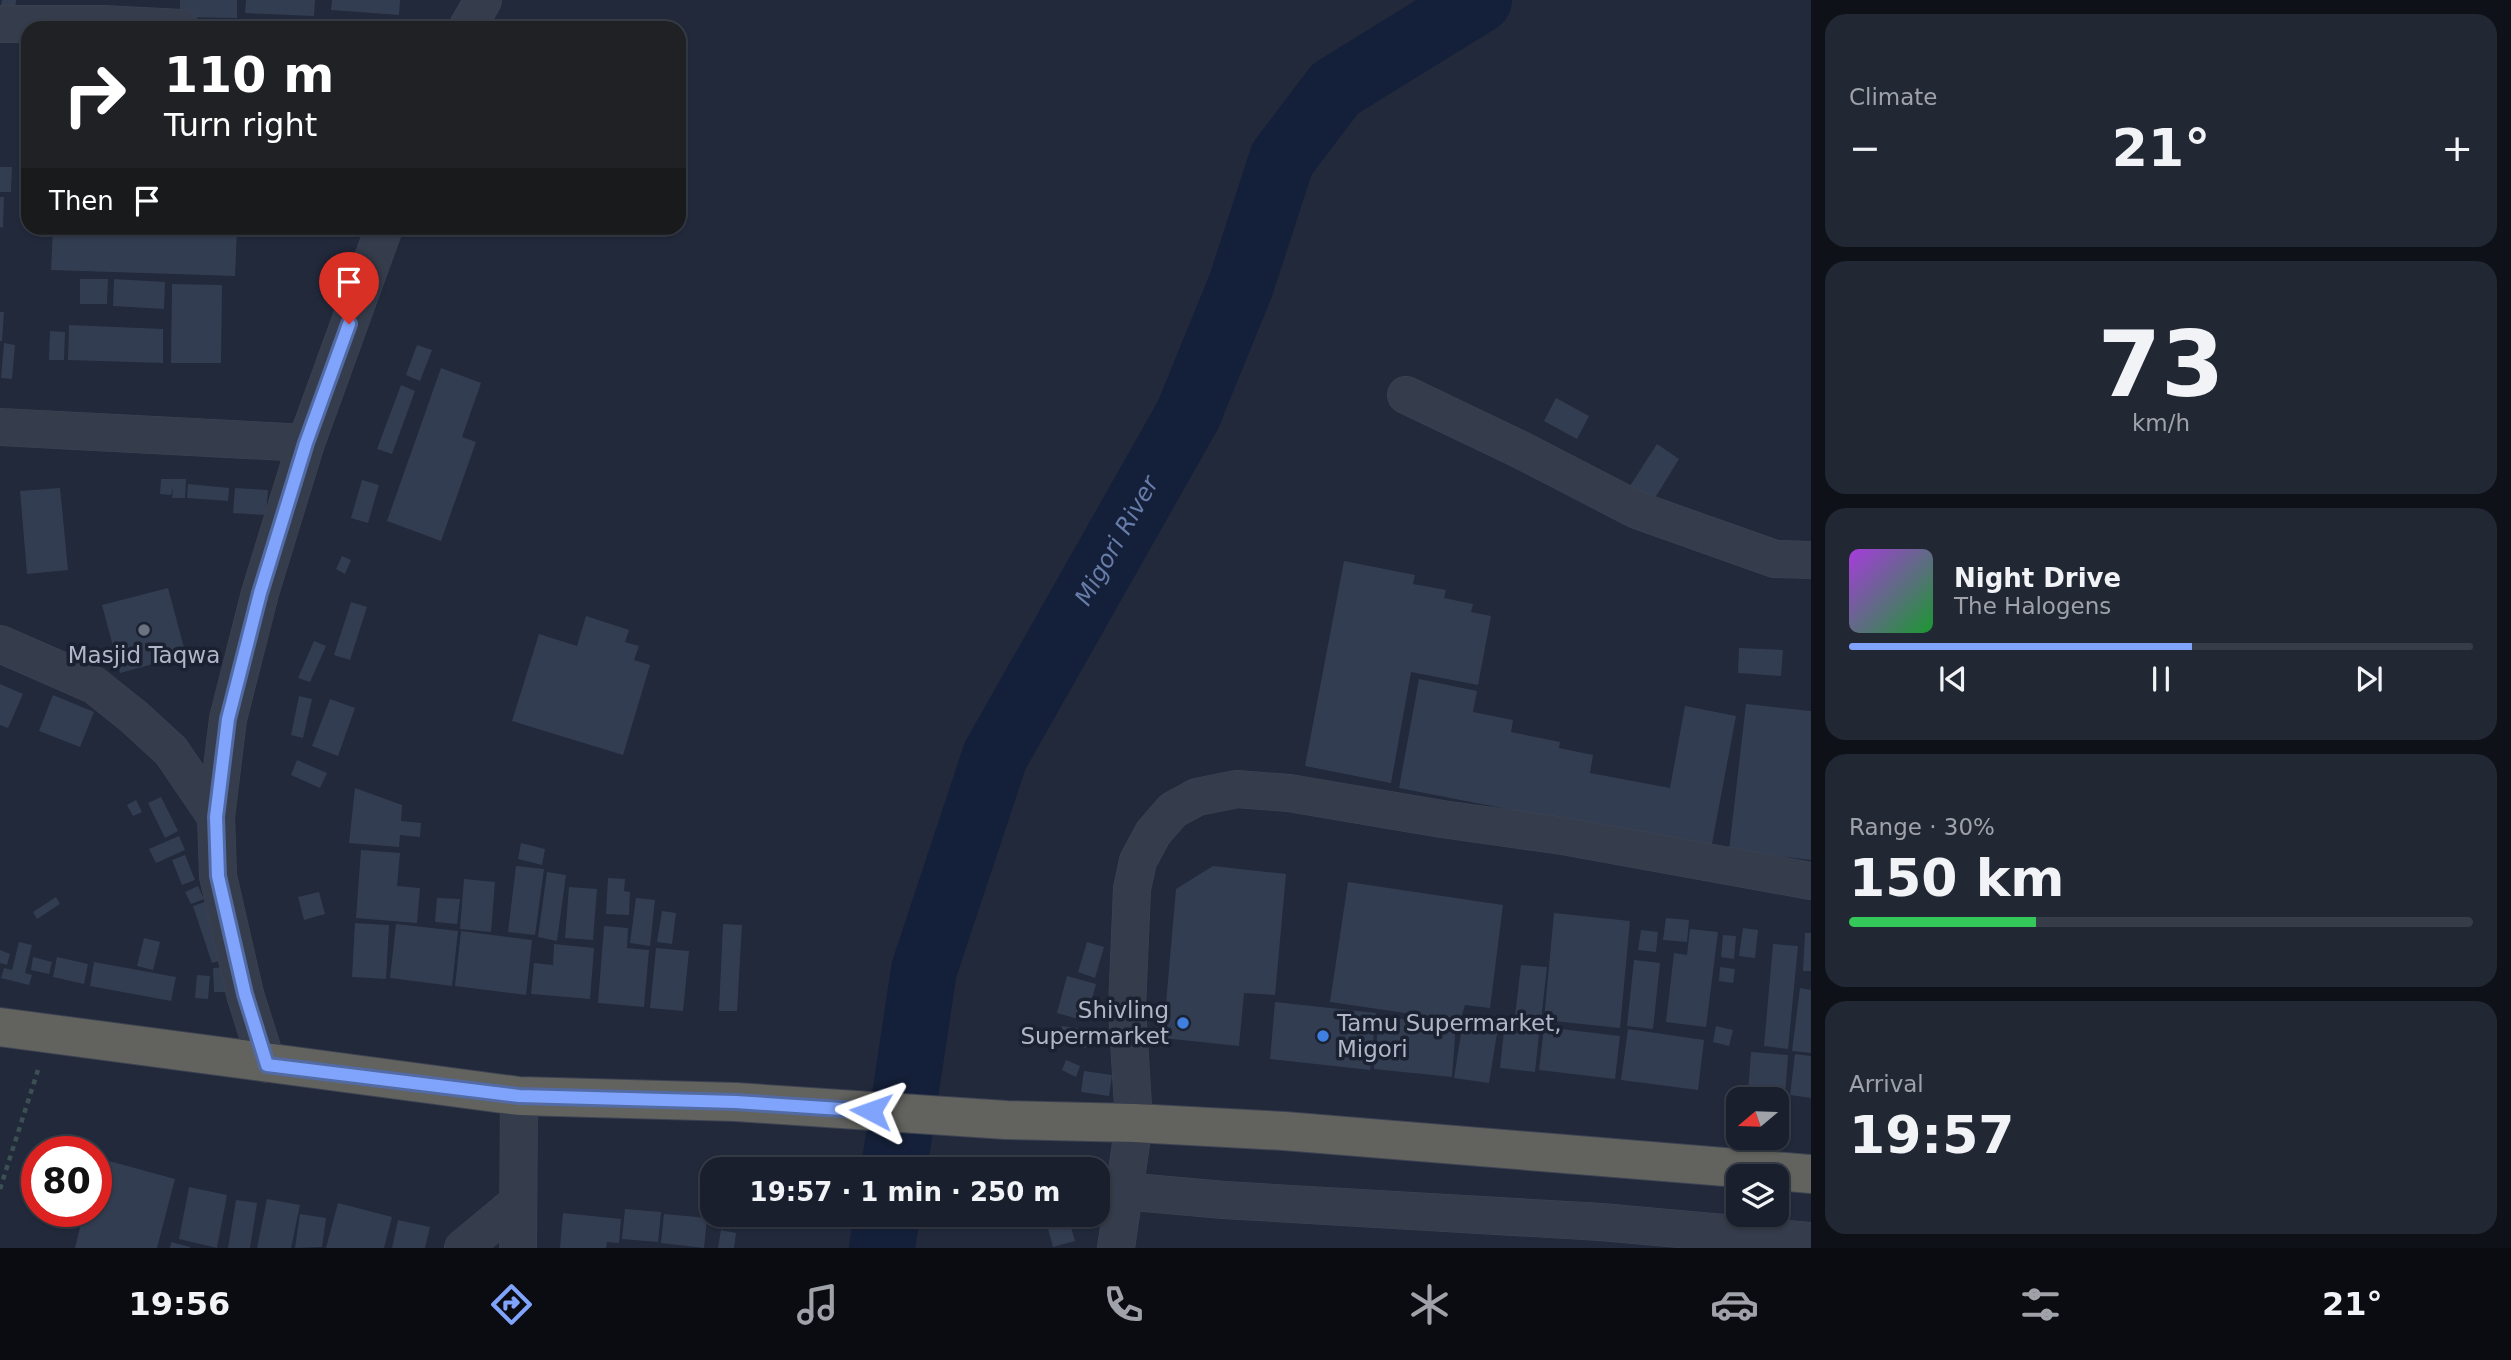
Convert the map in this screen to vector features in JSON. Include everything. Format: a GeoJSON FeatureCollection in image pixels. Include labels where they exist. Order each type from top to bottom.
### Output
{"type":"FeatureCollection","features":[{"type":"Feature","properties":{"kind":"highway"},"geometry":{"type":"LineString","coordinates":[[0,1027],[267,1065],[519,1096],[736,1102],[1006,1120],[1134,1122],[1284,1131],[1811,1174]]}},
{"type":"Feature","properties":{"kind":"street"},"geometry":{"type":"LineString","coordinates":[[471,21],[483,0]]}},
{"type":"Feature","properties":{"kind":"street"},"geometry":{"type":"LineString","coordinates":[[0,24],[21,24]]}},
{"type":"Feature","properties":{"kind":"street"},"geometry":{"type":"LineString","coordinates":[[267,1065],[245,994],[218,876],[216,817],[228,719],[260,593],[306,443],[381,235]]}},
{"type":"Feature","properties":{"kind":"street"},"geometry":{"type":"LineString","coordinates":[[1406,395],[1637,510],[1776,559],[1811,560]]}},
{"type":"Feature","properties":{"kind":"street"},"geometry":{"type":"LineString","coordinates":[[0,427],[306,443]]}},
{"type":"Feature","properties":{"kind":"street"},"geometry":{"type":"LineString","coordinates":[[0,644],[94,685],[134,717],[171,751],[216,817]]}},
{"type":"Feature","properties":{"kind":"street"},"geometry":{"type":"LineString","coordinates":[[1116,1248],[1134,1122],[1126,1008],[1132,888],[1138,861],[1153,833],[1173,810],[1197,797],[1237,789],[1289,793],[1563,836],[1811,881]]}},
{"type":"Feature","properties":{"kind":"street"},"geometry":{"type":"LineString","coordinates":[[518,1248],[519,1096]]}},
{"type":"Feature","properties":{"kind":"street"},"geometry":{"type":"LineString","coordinates":[[1123,1191],[1224,1200],[1601,1222],[1811,1241]]}},
{"type":"Feature","properties":{"kind":"street"},"geometry":{"type":"LineString","coordinates":[[463,1248],[517,1203]]}},
{"type":"Feature","properties":{"kind":"path"},"geometry":{"type":"LineString","coordinates":[[0,1189],[50,1036]]}},
{"type":"Feature","properties":{"kind":"building"},"geometry":{"type":"Polygon","coordinates":[[[2,0],[16,0],[15,13],[0,12],[2,0]]]}},
{"type":"Feature","properties":{"kind":"building"},"geometry":{"type":"Polygon","coordinates":[[[180,0],[237,0],[237,18],[180,17],[180,0]]]}},
{"type":"Feature","properties":{"kind":"building"},"geometry":{"type":"Polygon","coordinates":[[[246,0],[315,0],[314,16],[245,13],[246,0]]]}},
{"type":"Feature","properties":{"kind":"building"},"geometry":{"type":"Polygon","coordinates":[[[332,0],[400,0],[399,15],[331,10],[332,0]]]}},
{"type":"Feature","properties":{"kind":"building"},"geometry":{"type":"Polygon","coordinates":[[[0,167],[12,167],[11,192],[0,192],[0,167]]]}},
{"type":"Feature","properties":{"kind":"building"},"geometry":{"type":"Polygon","coordinates":[[[0,197],[4,197],[3,228],[0,227],[0,197]]]}},
{"type":"Feature","properties":{"kind":"building"},"geometry":{"type":"Polygon","coordinates":[[[53,235],[237,235],[235,276],[51,270],[53,235]]]}},
{"type":"Feature","properties":{"kind":"building"},"geometry":{"type":"Polygon","coordinates":[[[80,279],[108,279],[107,304],[80,304],[80,279]]]}},
{"type":"Feature","properties":{"kind":"building"},"geometry":{"type":"Polygon","coordinates":[[[114,279],[165,282],[164,309],[113,306],[114,279]]]}},
{"type":"Feature","properties":{"kind":"building"},"geometry":{"type":"Polygon","coordinates":[[[172,284],[222,285],[221,363],[171,363],[172,284]]]}},
{"type":"Feature","properties":{"kind":"building"},"geometry":{"type":"Polygon","coordinates":[[[0,312],[4,312],[2,341],[0,341],[0,312]]]}},
{"type":"Feature","properties":{"kind":"building"},"geometry":{"type":"Polygon","coordinates":[[[69,325],[163,329],[163,363],[68,360],[69,325]]]}},
{"type":"Feature","properties":{"kind":"building"},"geometry":{"type":"Polygon","coordinates":[[[50,331],[65,332],[64,360],[49,360],[50,331]]]}},
{"type":"Feature","properties":{"kind":"building"},"geometry":{"type":"Polygon","coordinates":[[[4,343],[15,345],[12,379],[1,378],[4,343]]]}},
{"type":"Feature","properties":{"kind":"building"},"geometry":{"type":"Polygon","coordinates":[[[417,345],[432,350],[420,381],[406,375],[417,345]]]}},
{"type":"Feature","properties":{"kind":"building"},"geometry":{"type":"Polygon","coordinates":[[[441,368],[481,383],[462,437],[476,442],[441,541],[387,521],[441,368]]]}},
{"type":"Feature","properties":{"kind":"building"},"geometry":{"type":"Polygon","coordinates":[[[401,385],[415,391],[392,454],[377,449],[401,385]]]}},
{"type":"Feature","properties":{"kind":"building"},"geometry":{"type":"Polygon","coordinates":[[[1556,398],[1589,416],[1577,439],[1544,421],[1556,398]]]}},
{"type":"Feature","properties":{"kind":"building"},"geometry":{"type":"Polygon","coordinates":[[[1657,444],[1679,459],[1653,501],[1630,486],[1657,444]]]}},
{"type":"Feature","properties":{"kind":"building"},"geometry":{"type":"Polygon","coordinates":[[[161,479],[186,479],[185,498],[172,498],[173,487],[171,495],[160,494],[161,479]]]}},
{"type":"Feature","properties":{"kind":"building"},"geometry":{"type":"Polygon","coordinates":[[[362,480],[379,485],[368,523],[351,518],[362,480]]]}},
{"type":"Feature","properties":{"kind":"building"},"geometry":{"type":"Polygon","coordinates":[[[188,484],[229,488],[228,501],[187,498],[188,484]]]}},
{"type":"Feature","properties":{"kind":"building"},"geometry":{"type":"Polygon","coordinates":[[[60,488],[68,570],[27,574],[20,491],[60,488]]]}},
{"type":"Feature","properties":{"kind":"building"},"geometry":{"type":"Polygon","coordinates":[[[235,488],[268,490],[266,515],[233,513],[235,488]]]}},
{"type":"Feature","properties":{"kind":"building"},"geometry":{"type":"Polygon","coordinates":[[[342,556],[351,560],[345,574],[336,569],[342,556]]]}},
{"type":"Feature","properties":{"kind":"building"},"geometry":{"type":"Polygon","coordinates":[[[1344,561],[1415,575],[1413,584],[1446,590],[1444,598],[1473,604],[1471,612],[1491,616],[1478,685],[1411,672],[1391,783],[1305,766],[1344,561]]]}},
{"type":"Feature","properties":{"kind":"building","name":"Masjid Taqwa"},"geometry":{"type":"Polygon","coordinates":[[[168,588],[186,655],[120,673],[102,605],[168,588]]]}},
{"type":"Feature","properties":{"kind":"building"},"geometry":{"type":"Polygon","coordinates":[[[351,602],[367,607],[350,660],[334,655],[351,602]]]}},
{"type":"Feature","properties":{"kind":"building"},"geometry":{"type":"Polygon","coordinates":[[[586,616],[629,630],[625,642],[639,646],[634,660],[650,665],[623,755],[512,721],[539,634],[577,646],[586,616]]]}},
{"type":"Feature","properties":{"kind":"building"},"geometry":{"type":"Polygon","coordinates":[[[314,641],[326,646],[310,682],[298,678],[314,641]]]}},
{"type":"Feature","properties":{"kind":"building"},"geometry":{"type":"Polygon","coordinates":[[[1739,648],[1783,650],[1781,676],[1738,673],[1739,648]]]}},
{"type":"Feature","properties":{"kind":"building"},"geometry":{"type":"Polygon","coordinates":[[[1419,679],[1477,691],[1473,712],[1513,720],[1511,732],[1560,742],[1559,748],[1593,755],[1590,773],[1670,788],[1685,706],[1736,716],[1711,849],[1399,788],[1419,679]]]}},
{"type":"Feature","properties":{"kind":"building"},"geometry":{"type":"Polygon","coordinates":[[[0,684],[23,694],[8,728],[0,725],[0,684]]]}},
{"type":"Feature","properties":{"kind":"building"},"geometry":{"type":"Polygon","coordinates":[[[53,695],[94,712],[80,747],[39,731],[53,695]]]}},
{"type":"Feature","properties":{"kind":"building"},"geometry":{"type":"Polygon","coordinates":[[[299,696],[312,699],[303,738],[291,735],[299,696]]]}},
{"type":"Feature","properties":{"kind":"building"},"geometry":{"type":"Polygon","coordinates":[[[330,699],[355,708],[338,756],[312,746],[330,699]]]}},
{"type":"Feature","properties":{"kind":"building"},"geometry":{"type":"Polygon","coordinates":[[[1746,704],[1811,711],[1811,860],[1729,850],[1746,704]]]}},
{"type":"Feature","properties":{"kind":"building"},"geometry":{"type":"Polygon","coordinates":[[[297,760],[327,773],[320,788],[291,775],[297,760]]]}},
{"type":"Feature","properties":{"kind":"building"},"geometry":{"type":"Polygon","coordinates":[[[355,788],[402,805],[401,821],[421,823],[420,837],[400,835],[399,847],[349,843],[355,788]]]}},
{"type":"Feature","properties":{"kind":"building"},"geometry":{"type":"Polygon","coordinates":[[[161,797],[178,831],[165,838],[148,803],[161,797]]]}},
{"type":"Feature","properties":{"kind":"building"},"geometry":{"type":"Polygon","coordinates":[[[136,800],[142,812],[133,816],[127,805],[136,800]]]}},
{"type":"Feature","properties":{"kind":"building"},"geometry":{"type":"Polygon","coordinates":[[[179,836],[185,850],[156,863],[149,849],[179,836]]]}},
{"type":"Feature","properties":{"kind":"building"},"geometry":{"type":"Polygon","coordinates":[[[521,843],[545,849],[542,865],[518,859],[521,843]]]}},
{"type":"Feature","properties":{"kind":"building"},"geometry":{"type":"Polygon","coordinates":[[[361,850],[400,853],[397,886],[420,888],[417,923],[356,918],[361,850]]]}},
{"type":"Feature","properties":{"kind":"building"},"geometry":{"type":"Polygon","coordinates":[[[185,855],[195,880],[182,885],[172,860],[185,855]]]}},
{"type":"Feature","properties":{"kind":"building"},"geometry":{"type":"Polygon","coordinates":[[[516,866],[544,869],[535,935],[508,932],[516,866]]]}},
{"type":"Feature","properties":{"kind":"building"},"geometry":{"type":"Polygon","coordinates":[[[1213,866],[1286,874],[1275,995],[1244,993],[1239,1046],[1163,1038],[1176,889],[1213,866]]]}},
{"type":"Feature","properties":{"kind":"building"},"geometry":{"type":"Polygon","coordinates":[[[547,872],[566,875],[557,941],[538,937],[547,872]]]}},
{"type":"Feature","properties":{"kind":"building"},"geometry":{"type":"Polygon","coordinates":[[[608,878],[625,879],[624,891],[630,892],[629,915],[606,914],[608,878]]]}},
{"type":"Feature","properties":{"kind":"building"},"geometry":{"type":"Polygon","coordinates":[[[464,879],[495,882],[491,932],[460,929],[464,879]]]}},
{"type":"Feature","properties":{"kind":"building"},"geometry":{"type":"Polygon","coordinates":[[[1348,882],[1503,905],[1490,1008],[1465,1005],[1460,1021],[1330,1002],[1348,882]]]}},
{"type":"Feature","properties":{"kind":"building"},"geometry":{"type":"Polygon","coordinates":[[[198,886],[204,899],[191,904],[185,892],[198,886]]]}},
{"type":"Feature","properties":{"kind":"building"},"geometry":{"type":"Polygon","coordinates":[[[569,887],[597,889],[593,940],[565,938],[569,887]]]}},
{"type":"Feature","properties":{"kind":"building"},"geometry":{"type":"Polygon","coordinates":[[[319,892],[325,914],[304,920],[298,897],[319,892]]]}},
{"type":"Feature","properties":{"kind":"building"},"geometry":{"type":"Polygon","coordinates":[[[56,897],[60,904],[37,919],[33,912],[56,897]]]}},
{"type":"Feature","properties":{"kind":"building"},"geometry":{"type":"Polygon","coordinates":[[[437,898],[460,899],[457,924],[435,922],[437,898]]]}},
{"type":"Feature","properties":{"kind":"building"},"geometry":{"type":"Polygon","coordinates":[[[636,898],[655,900],[650,946],[630,943],[636,898]]]}},
{"type":"Feature","properties":{"kind":"building"},"geometry":{"type":"Polygon","coordinates":[[[208,901],[227,959],[212,963],[193,906],[208,901]]]}},
{"type":"Feature","properties":{"kind":"building"},"geometry":{"type":"Polygon","coordinates":[[[662,911],[676,913],[672,944],[657,942],[662,911]]]}},
{"type":"Feature","properties":{"kind":"building"},"geometry":{"type":"Polygon","coordinates":[[[1554,913],[1630,921],[1620,1028],[1544,1020],[1554,913]]]}},
{"type":"Feature","properties":{"kind":"building"},"geometry":{"type":"Polygon","coordinates":[[[1666,918],[1689,920],[1687,942],[1663,940],[1666,918]]]}},
{"type":"Feature","properties":{"kind":"building"},"geometry":{"type":"Polygon","coordinates":[[[355,923],[389,925],[386,979],[352,977],[355,923]]]}},
{"type":"Feature","properties":{"kind":"building"},"geometry":{"type":"Polygon","coordinates":[[[396,924],[458,931],[452,986],[390,978],[396,924]]]}},
{"type":"Feature","properties":{"kind":"building"},"geometry":{"type":"Polygon","coordinates":[[[723,924],[742,925],[737,1011],[719,1011],[723,924]]]}},
{"type":"Feature","properties":{"kind":"building"},"geometry":{"type":"Polygon","coordinates":[[[604,926],[628,928],[627,948],[649,950],[644,1007],[598,1003],[604,926]]]}},
{"type":"Feature","properties":{"kind":"building"},"geometry":{"type":"Polygon","coordinates":[[[1743,928],[1758,930],[1755,958],[1739,956],[1743,928]]]}},
{"type":"Feature","properties":{"kind":"building"},"geometry":{"type":"Polygon","coordinates":[[[1690,929],[1718,932],[1706,1027],[1666,1022],[1674,953],[1687,955],[1690,929]]]}},
{"type":"Feature","properties":{"kind":"building"},"geometry":{"type":"Polygon","coordinates":[[[1641,930],[1658,932],[1656,952],[1638,950],[1641,930]]]}},
{"type":"Feature","properties":{"kind":"building"},"geometry":{"type":"Polygon","coordinates":[[[461,931],[532,940],[526,995],[455,986],[461,931]]]}},
{"type":"Feature","properties":{"kind":"building"},"geometry":{"type":"Polygon","coordinates":[[[1805,933],[1811,933],[1811,971],[1803,971],[1805,933]]]}},
{"type":"Feature","properties":{"kind":"building"},"geometry":{"type":"Polygon","coordinates":[[[1723,935],[1736,936],[1734,959],[1721,957],[1723,935]]]}},
{"type":"Feature","properties":{"kind":"building"},"geometry":{"type":"Polygon","coordinates":[[[144,938],[160,942],[153,970],[137,966],[144,938]]]}},
{"type":"Feature","properties":{"kind":"building"},"geometry":{"type":"Polygon","coordinates":[[[19,942],[32,945],[25,973],[32,975],[29,985],[1,978],[4,968],[12,970],[19,942]]]}},
{"type":"Feature","properties":{"kind":"building"},"geometry":{"type":"Polygon","coordinates":[[[1087,942],[1104,947],[1095,978],[1078,972],[1087,942]]]}},
{"type":"Feature","properties":{"kind":"building"},"geometry":{"type":"Polygon","coordinates":[[[554,944],[594,948],[590,999],[531,994],[534,963],[553,965],[554,944]]]}},
{"type":"Feature","properties":{"kind":"building"},"geometry":{"type":"Polygon","coordinates":[[[1773,944],[1798,946],[1788,1049],[1764,1046],[1773,944]]]}},
{"type":"Feature","properties":{"kind":"building"},"geometry":{"type":"Polygon","coordinates":[[[656,948],[689,951],[683,1011],[650,1008],[656,948]]]}},
{"type":"Feature","properties":{"kind":"building"},"geometry":{"type":"Polygon","coordinates":[[[0,950],[10,954],[7,965],[0,963],[0,950]]]}},
{"type":"Feature","properties":{"kind":"building"},"geometry":{"type":"Polygon","coordinates":[[[33,957],[52,962],[49,974],[31,970],[33,957]]]}},
{"type":"Feature","properties":{"kind":"building"},"geometry":{"type":"Polygon","coordinates":[[[57,957],[88,964],[84,984],[53,977],[57,957]]]}},
{"type":"Feature","properties":{"kind":"building"},"geometry":{"type":"Polygon","coordinates":[[[1634,960],[1660,963],[1653,1029],[1627,1026],[1634,960]]]}},
{"type":"Feature","properties":{"kind":"building"},"geometry":{"type":"Polygon","coordinates":[[[94,962],[176,977],[171,1001],[90,986],[94,962]]]}},
{"type":"Feature","properties":{"kind":"building"},"geometry":{"type":"Polygon","coordinates":[[[1521,965],[1547,967],[1541,1020],[1515,1016],[1521,965]]]}},
{"type":"Feature","properties":{"kind":"building"},"geometry":{"type":"Polygon","coordinates":[[[227,967],[228,992],[214,992],[213,968],[227,967]]]}},
{"type":"Feature","properties":{"kind":"building"},"geometry":{"type":"Polygon","coordinates":[[[1720,967],[1735,969],[1733,983],[1719,981],[1720,967]]]}},
{"type":"Feature","properties":{"kind":"building"},"geometry":{"type":"Polygon","coordinates":[[[197,975],[210,976],[208,999],[195,998],[197,975]]]}},
{"type":"Feature","properties":{"kind":"building"},"geometry":{"type":"Polygon","coordinates":[[[1067,976],[1096,984],[1091,1003],[1086,1002],[1082,1020],[1057,1013],[1067,976]]]}},
{"type":"Feature","properties":{"kind":"building"},"geometry":{"type":"Polygon","coordinates":[[[1800,988],[1811,990],[1811,1053],[1792,1051],[1800,988]]]}},
{"type":"Feature","properties":{"kind":"building","name":"Tamu Supermarket, Migori"},"geometry":{"type":"Polygon","coordinates":[[[1275,1002],[1376,1013],[1370,1070],[1270,1059],[1275,1002]]]}},
{"type":"Feature","properties":{"kind":"building"},"geometry":{"type":"Polygon","coordinates":[[[1464,1015],[1499,1021],[1489,1083],[1454,1078],[1464,1015]]]}},
{"type":"Feature","properties":{"kind":"building"},"geometry":{"type":"Polygon","coordinates":[[[1379,1017],[1456,1024],[1452,1077],[1374,1069],[1379,1017]]]}},
{"type":"Feature","properties":{"kind":"building"},"geometry":{"type":"Polygon","coordinates":[[[1505,1021],[1540,1025],[1535,1072],[1500,1068],[1505,1021]]]}},
{"type":"Feature","properties":{"kind":"building"},"geometry":{"type":"Polygon","coordinates":[[[1062,1026],[1089,1030],[1086,1048],[1060,1044],[1062,1026]]]}},
{"type":"Feature","properties":{"kind":"building"},"geometry":{"type":"Polygon","coordinates":[[[1716,1026],[1733,1030],[1729,1046],[1713,1042],[1716,1026]]]}},
{"type":"Feature","properties":{"kind":"building"},"geometry":{"type":"Polygon","coordinates":[[[1544,1027],[1620,1036],[1615,1079],[1539,1070],[1544,1027]]]}},
{"type":"Feature","properties":{"kind":"building"},"geometry":{"type":"Polygon","coordinates":[[[1628,1029],[1704,1040],[1698,1090],[1621,1080],[1628,1029]]]}},
{"type":"Feature","properties":{"kind":"building"},"geometry":{"type":"Polygon","coordinates":[[[1751,1052],[1788,1055],[1786,1087],[1748,1087],[1751,1052]]]}},
{"type":"Feature","properties":{"kind":"building"},"geometry":{"type":"Polygon","coordinates":[[[1795,1054],[1811,1056],[1811,1098],[1790,1095],[1795,1054]]]}},
{"type":"Feature","properties":{"kind":"building"},"geometry":{"type":"Polygon","coordinates":[[[1066,1060],[1080,1066],[1076,1077],[1062,1070],[1066,1060]]]}},
{"type":"Feature","properties":{"kind":"building"},"geometry":{"type":"Polygon","coordinates":[[[1084,1071],[1112,1075],[1109,1096],[1081,1092],[1084,1071]]]}},
{"type":"Feature","properties":{"kind":"building"},"geometry":{"type":"Polygon","coordinates":[[[112,1162],[175,1179],[157,1248],[75,1248],[80,1227],[112,1227],[112,1162]]]}},
{"type":"Feature","properties":{"kind":"building"},"geometry":{"type":"Polygon","coordinates":[[[1110,1183],[1114,1184],[1110,1200],[1110,1183]]]}},
{"type":"Feature","properties":{"kind":"building"},"geometry":{"type":"Polygon","coordinates":[[[189,1187],[227,1195],[217,1248],[179,1239],[189,1187]]]}},
{"type":"Feature","properties":{"kind":"building"},"geometry":{"type":"Polygon","coordinates":[[[267,1199],[300,1205],[291,1248],[257,1248],[267,1199]]]}},
{"type":"Feature","properties":{"kind":"building"},"geometry":{"type":"Polygon","coordinates":[[[236,1200],[257,1203],[250,1248],[228,1248],[236,1200]]]}},
{"type":"Feature","properties":{"kind":"building"},"geometry":{"type":"Polygon","coordinates":[[[338,1203],[392,1217],[384,1248],[326,1248],[338,1203]]]}},
{"type":"Feature","properties":{"kind":"building"},"geometry":{"type":"Polygon","coordinates":[[[625,1209],[661,1212],[658,1242],[622,1239],[625,1209]]]}},
{"type":"Feature","properties":{"kind":"building"},"geometry":{"type":"Polygon","coordinates":[[[563,1213],[621,1219],[619,1243],[607,1242],[606,1248],[560,1248],[563,1213]]]}},
{"type":"Feature","properties":{"kind":"building"},"geometry":{"type":"Polygon","coordinates":[[[300,1214],[326,1218],[322,1247],[295,1248],[300,1214]]]}},
{"type":"Feature","properties":{"kind":"building"},"geometry":{"type":"Polygon","coordinates":[[[664,1214],[700,1217],[700,1227],[706,1227],[704,1248],[661,1243],[664,1214]]]}},
{"type":"Feature","properties":{"kind":"building"},"geometry":{"type":"Polygon","coordinates":[[[398,1220],[430,1227],[425,1248],[392,1248],[398,1220]]]}},
{"type":"Feature","properties":{"kind":"building"},"geometry":{"type":"Polygon","coordinates":[[[1048,1227],[1071,1227],[1075,1241],[1053,1247],[1048,1227]]]}},
{"type":"Feature","properties":{"kind":"building"},"geometry":{"type":"Polygon","coordinates":[[[721,1230],[736,1233],[734,1248],[718,1248],[721,1230]]]}},
{"type":"Feature","properties":{"kind":"building"},"geometry":{"type":"Polygon","coordinates":[[[171,1242],[190,1247],[190,1248],[170,1248],[171,1242]]]}},
{"type":"Feature","properties":{"kind":"waterway","name":"Migori River"},"geometry":{"type":"LineString","coordinates":[[896,1157],[924,970],[995,756],[1188,415],[1241,285],[1282,159],[1335,89],[1479,0]]}},
{"type":"Feature","properties":{"kind":"waterway","name":"Migori River"},"geometry":{"type":"LineString","coordinates":[[882,1248],[885,1227]]}},
{"type":"Feature","properties":{"kind":"place","name":"Masjid Taqwa"},"geometry":{"type":"Point","coordinates":[144,630]}},
{"type":"Feature","properties":{"kind":"place","name":"Shivling Supermarket"},"geometry":{"type":"Point","coordinates":[1183,1023]}},
{"type":"Feature","properties":{"kind":"place","name":"Tamu Supermarket, Migori"},"geometry":{"type":"Point","coordinates":[1323,1036]}},
{"type":"Feature","properties":{"kind":"route"},"geometry":{"type":"LineString","coordinates":[[349,324],[306,443],[260,593],[228,719],[216,817],[218,876],[245,994],[267,1065],[519,1096],[736,1102],[871,1111]]}}]}
